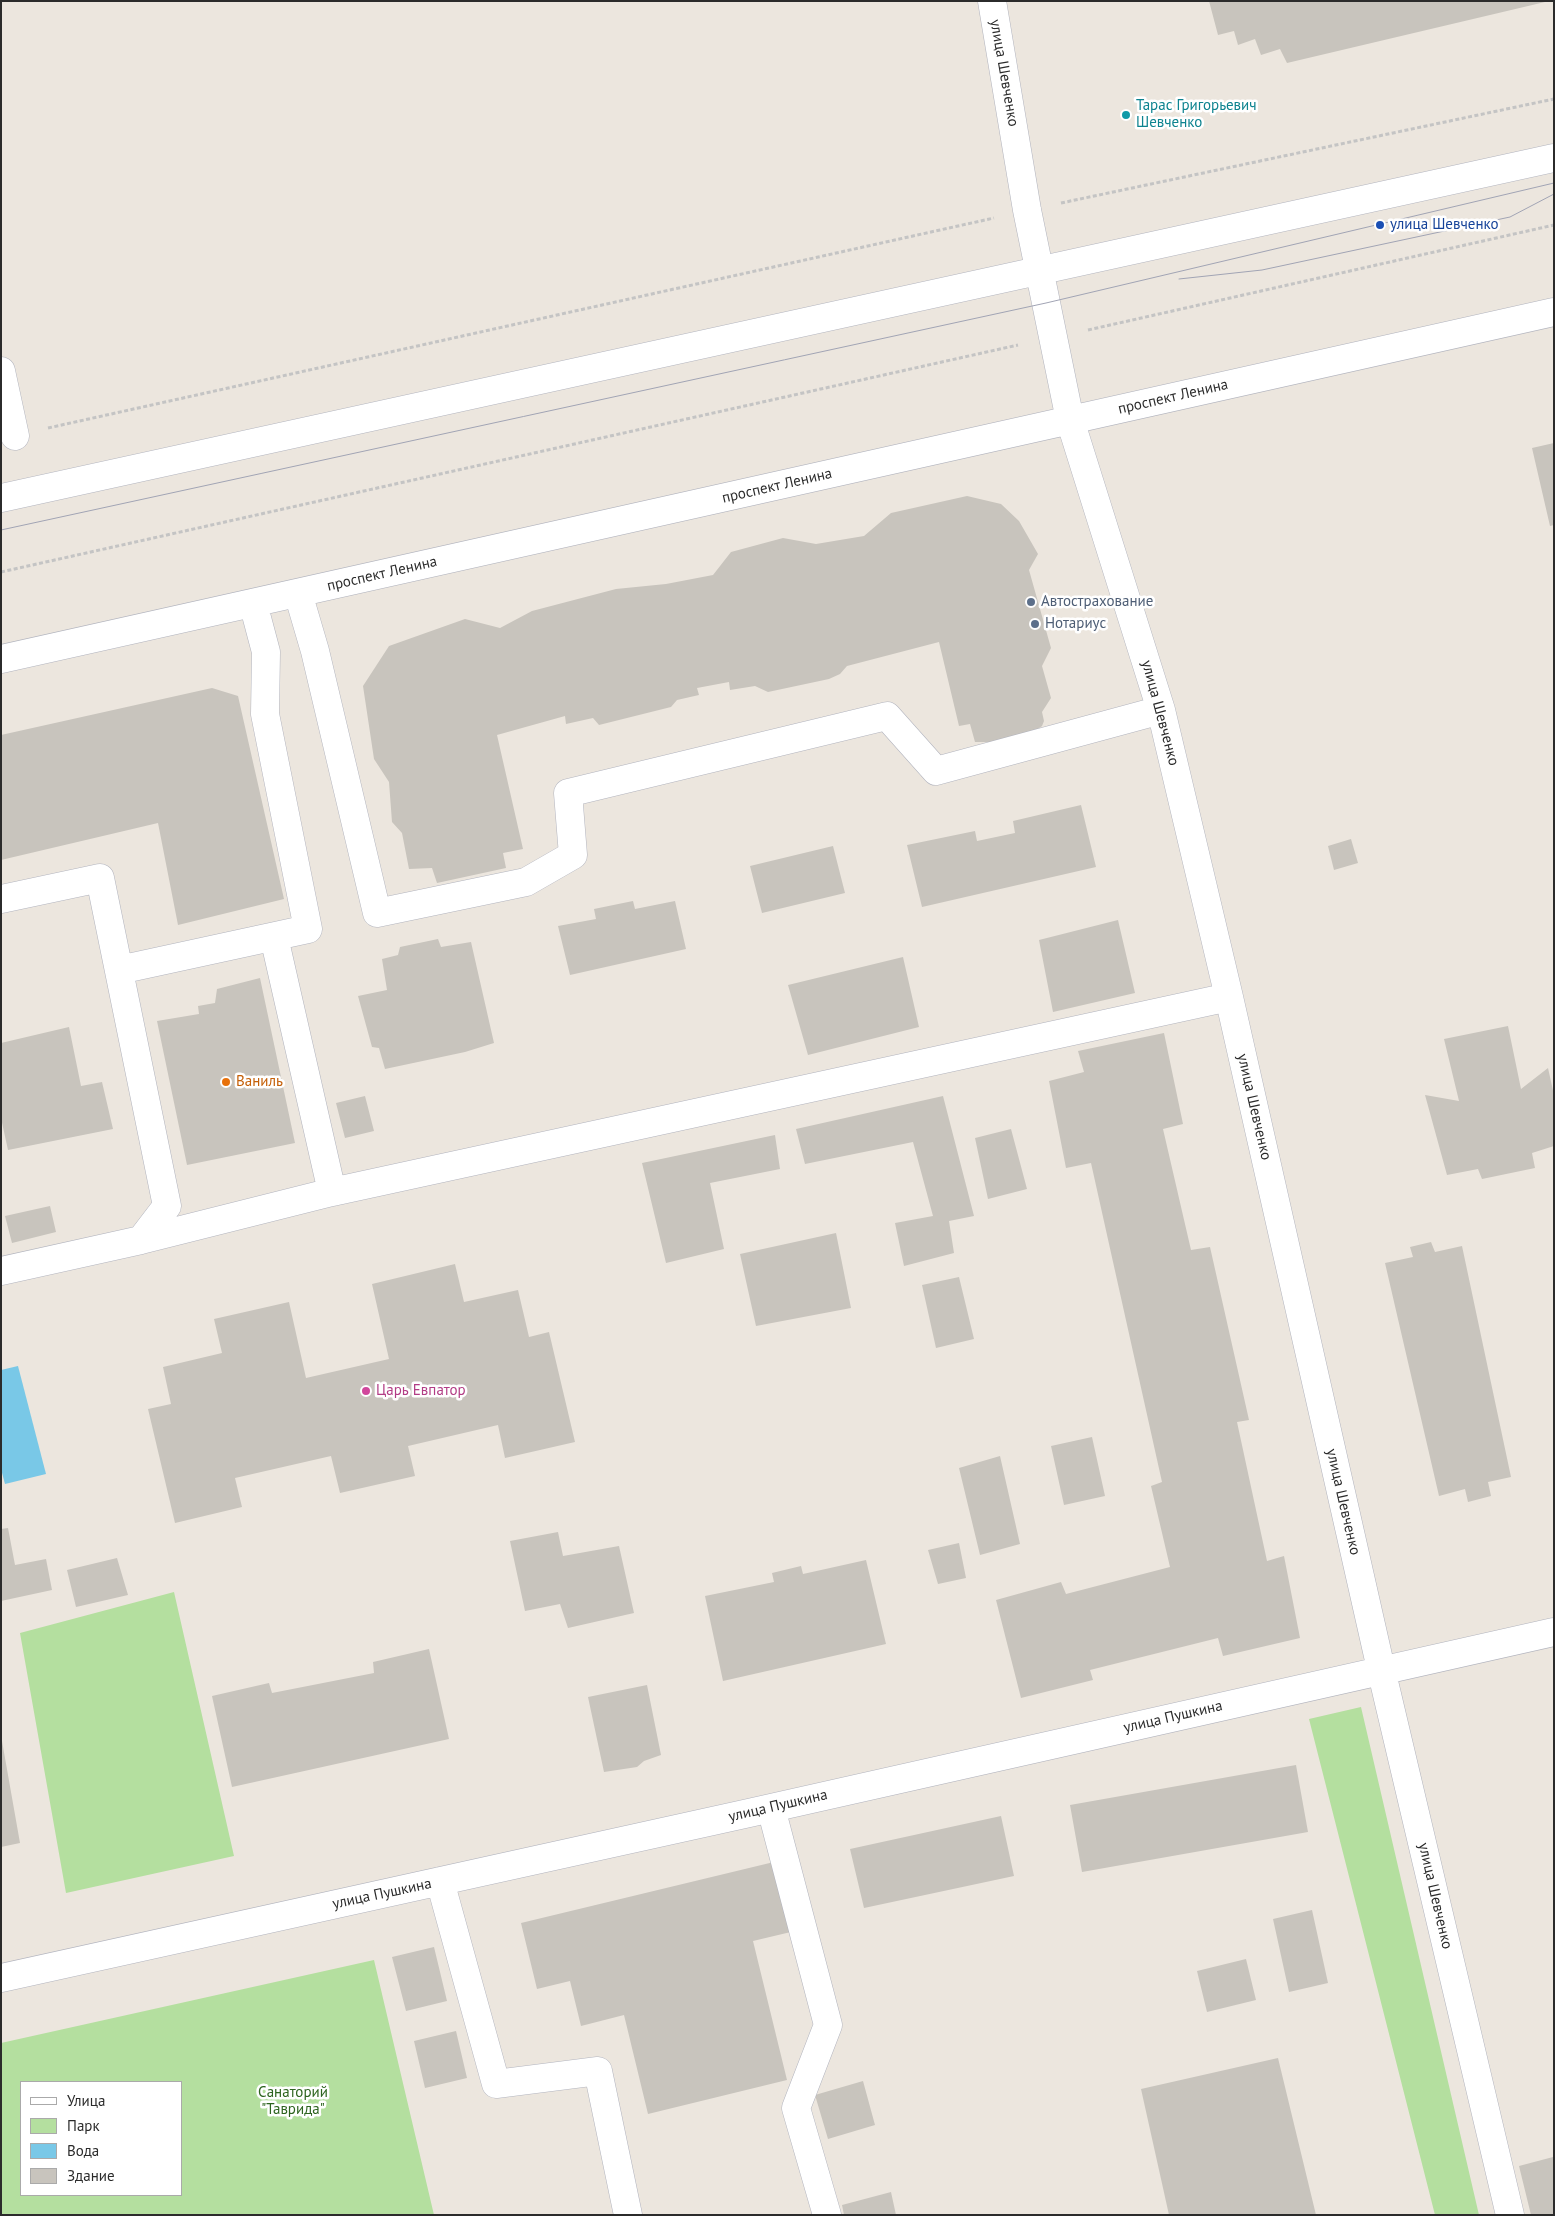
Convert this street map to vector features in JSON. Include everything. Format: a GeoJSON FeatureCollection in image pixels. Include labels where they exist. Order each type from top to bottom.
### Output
{"type":"FeatureCollection","features":[{"type":"Feature","properties":{"kind":"street","name":"улица Шевченко"},"geometry":{"type":"LineString","coordinates":[[992,1],[1027,210],[1070,420],[1161,710],[1229,997],[1381,1669],[1510,2215]]}},
{"type":"Feature","properties":{"kind":"street"},"geometry":{"type":"LineString","coordinates":[[1,498],[1554,158]]}},
{"type":"Feature","properties":{"kind":"street","name":"проспект Ленина"},"geometry":{"type":"LineString","coordinates":[[1,659],[1554,312]]}},
{"type":"Feature","properties":{"kind":"street"},"geometry":{"type":"LineString","coordinates":[[1,371],[15,436]]}},
{"type":"Feature","properties":{"kind":"street"},"geometry":{"type":"LineString","coordinates":[[298,593],[316,651],[377,913],[526,882],[573,855],[568,792],[887,716],[936,771],[1161,710]]}},
{"type":"Feature","properties":{"kind":"street"},"geometry":{"type":"LineString","coordinates":[[119,970],[308,929],[265,714],[266,652],[253,603]]}},
{"type":"Feature","properties":{"kind":"street"},"geometry":{"type":"LineString","coordinates":[[1,899],[100,878],[167,1206],[141,1240]]}},
{"type":"Feature","properties":{"kind":"street"},"geometry":{"type":"LineString","coordinates":[[274,937],[332,1192]]}},
{"type":"Feature","properties":{"kind":"street"},"geometry":{"type":"LineString","coordinates":[[1,1271],[141,1240],[332,1192],[1229,997]]}},
{"type":"Feature","properties":{"kind":"street","name":"улица Пушкина"},"geometry":{"type":"LineString","coordinates":[[1,1978],[771,1808],[1381,1669],[1554,1632]]}},
{"type":"Feature","properties":{"kind":"street"},"geometry":{"type":"LineString","coordinates":[[771,1808],[828,2025],[796,2108],[827,2215]]}},
{"type":"Feature","properties":{"kind":"street"},"geometry":{"type":"LineString","coordinates":[[440,1881],[496,2084],[598,2071],[628,2215]]}},
{"type":"Feature","properties":{"kind":"path"},"geometry":{"type":"LineString","coordinates":[[15,436],[1027,210],[1554,99]]}},
{"type":"Feature","properties":{"kind":"path"},"geometry":{"type":"LineString","coordinates":[[1,572],[1554,225]]}},
{"type":"Feature","properties":{"kind":"green space"},"geometry":{"type":"Polygon","coordinates":[[[174,1592],[234,1856],[66,1893],[20,1633],[174,1592]]]}},
{"type":"Feature","properties":{"kind":"green space"},"geometry":{"type":"Polygon","coordinates":[[[1361,1707],[1479,2215],[1435,2215],[1309,1719],[1361,1707]]]}},
{"type":"Feature","properties":{"kind":"green space","name":"Санаторий \"Таврида\""},"geometry":{"type":"Polygon","coordinates":[[[374,1960],[434,2215],[1,2215],[1,2043],[374,1960]]]}},
{"type":"Feature","properties":{"kind":"water"},"geometry":{"type":"Polygon","coordinates":[[[18,1366],[46,1474],[5,1484],[1,1469],[1,1370],[18,1366]]]}},
{"type":"Feature","properties":{"kind":"building"},"geometry":{"type":"Polygon","coordinates":[[[1209,1],[1545,2],[1287,63],[1280,49],[1261,55],[1255,39],[1238,45],[1234,31],[1218,35],[1209,1]]]}},
{"type":"Feature","properties":{"kind":"building"},"geometry":{"type":"Polygon","coordinates":[[[1554,443],[1554,525],[1550,526],[1532,448],[1554,443]]]}},
{"type":"Feature","properties":{"kind":"building"},"geometry":{"type":"Polygon","coordinates":[[[967,496],[1001,504],[1019,521],[1038,554],[1029,570],[1051,648],[1042,666],[1051,698],[1042,712],[1044,721],[1042,726],[1031,734],[995,742],[975,742],[970,724],[959,726],[939,642],[847,666],[840,674],[829,679],[768,692],[755,686],[730,690],[729,682],[697,688],[699,695],[677,700],[671,707],[599,725],[593,718],[566,724],[565,716],[497,735],[523,849],[503,853],[506,868],[437,883],[432,868],[409,869],[402,833],[392,822],[389,782],[374,759],[363,686],[389,646],[465,619],[500,628],[532,611],[616,589],[666,584],[713,575],[731,552],[783,538],[816,544],[864,536],[891,513],[967,496]]]}},
{"type":"Feature","properties":{"kind":"building"},"geometry":{"type":"Polygon","coordinates":[[[212,688],[238,696],[284,899],[178,925],[158,823],[1,860],[1,735],[212,688]]]}},
{"type":"Feature","properties":{"kind":"building"},"geometry":{"type":"Polygon","coordinates":[[[1081,805],[1096,867],[922,907],[907,845],[975,831],[977,841],[1015,833],[1013,821],[1081,805]]]}},
{"type":"Feature","properties":{"kind":"building"},"geometry":{"type":"Polygon","coordinates":[[[1351,839],[1358,863],[1334,870],[1328,846],[1351,839]]]}},
{"type":"Feature","properties":{"kind":"building"},"geometry":{"type":"Polygon","coordinates":[[[833,846],[845,893],[762,913],[750,866],[833,846]]]}},
{"type":"Feature","properties":{"kind":"building"},"geometry":{"type":"Polygon","coordinates":[[[633,901],[635,909],[675,901],[686,949],[570,975],[558,926],[596,919],[594,909],[633,901]]]}},
{"type":"Feature","properties":{"kind":"building"},"geometry":{"type":"Polygon","coordinates":[[[1118,920],[1135,993],[1053,1012],[1039,940],[1118,920]]]}},
{"type":"Feature","properties":{"kind":"building"},"geometry":{"type":"Polygon","coordinates":[[[438,939],[441,947],[471,942],[494,1043],[465,1052],[385,1069],[379,1048],[372,1047],[358,996],[387,990],[382,959],[398,955],[400,947],[438,939]]]}},
{"type":"Feature","properties":{"kind":"building"},"geometry":{"type":"Polygon","coordinates":[[[903,957],[919,1027],[808,1055],[788,985],[903,957]]]}},
{"type":"Feature","properties":{"kind":"building","name":"Ваниль"},"geometry":{"type":"Polygon","coordinates":[[[260,978],[295,1143],[187,1165],[157,1021],[199,1014],[198,1006],[215,1003],[217,989],[260,978]]]}},
{"type":"Feature","properties":{"kind":"building"},"geometry":{"type":"Polygon","coordinates":[[[1508,1026],[1521,1089],[1548,1068],[1554,1095],[1554,1146],[1532,1153],[1535,1168],[1482,1179],[1478,1169],[1447,1175],[1425,1095],[1459,1101],[1444,1039],[1508,1026]]]}},
{"type":"Feature","properties":{"kind":"building"},"geometry":{"type":"Polygon","coordinates":[[[69,1027],[81,1086],[102,1082],[113,1129],[8,1150],[1,1118],[1,1043],[69,1027]]]}},
{"type":"Feature","properties":{"kind":"building"},"geometry":{"type":"Polygon","coordinates":[[[1164,1033],[1183,1124],[1163,1129],[1191,1250],[1210,1247],[1249,1420],[1237,1422],[1267,1561],[1284,1556],[1300,1638],[1223,1656],[1218,1638],[1090,1670],[1093,1680],[1021,1698],[996,1600],[1061,1582],[1066,1594],[1170,1567],[1151,1486],[1162,1482],[1091,1163],[1066,1168],[1049,1081],[1084,1072],[1078,1051],[1164,1033]]]}},
{"type":"Feature","properties":{"kind":"building"},"geometry":{"type":"Polygon","coordinates":[[[365,1096],[374,1131],[345,1138],[336,1103],[365,1096]]]}},
{"type":"Feature","properties":{"kind":"building"},"geometry":{"type":"Polygon","coordinates":[[[943,1096],[974,1216],[949,1221],[954,1253],[904,1266],[895,1223],[933,1216],[913,1142],[805,1164],[796,1129],[943,1096]]]}},
{"type":"Feature","properties":{"kind":"building"},"geometry":{"type":"Polygon","coordinates":[[[1011,1129],[1027,1189],[988,1199],[975,1138],[1011,1129]]]}},
{"type":"Feature","properties":{"kind":"building"},"geometry":{"type":"Polygon","coordinates":[[[775,1135],[780,1169],[710,1183],[724,1249],[666,1263],[642,1163],[775,1135]]]}},
{"type":"Feature","properties":{"kind":"building"},"geometry":{"type":"Polygon","coordinates":[[[50,1206],[56,1232],[12,1243],[5,1216],[50,1206]]]}},
{"type":"Feature","properties":{"kind":"building"},"geometry":{"type":"Polygon","coordinates":[[[836,1233],[851,1308],[756,1326],[740,1254],[836,1233]]]}},
{"type":"Feature","properties":{"kind":"building"},"geometry":{"type":"Polygon","coordinates":[[[1431,1242],[1435,1252],[1462,1246],[1511,1477],[1488,1482],[1491,1496],[1468,1502],[1465,1489],[1439,1496],[1385,1263],[1413,1257],[1410,1247],[1431,1242]]]}},
{"type":"Feature","properties":{"kind":"building","name":"Царь Евпатор"},"geometry":{"type":"Polygon","coordinates":[[[455,1264],[464,1302],[518,1290],[529,1337],[549,1332],[575,1442],[505,1458],[498,1425],[408,1446],[415,1476],[340,1493],[331,1456],[235,1478],[242,1507],[175,1523],[148,1409],[171,1404],[163,1367],[222,1353],[214,1319],[289,1302],[306,1378],[389,1359],[372,1284],[455,1264]]]}},
{"type":"Feature","properties":{"kind":"building"},"geometry":{"type":"Polygon","coordinates":[[[959,1277],[974,1339],[936,1348],[922,1285],[959,1277]]]}},
{"type":"Feature","properties":{"kind":"building"},"geometry":{"type":"Polygon","coordinates":[[[1092,1437],[1105,1496],[1064,1505],[1051,1446],[1092,1437]]]}},
{"type":"Feature","properties":{"kind":"building"},"geometry":{"type":"Polygon","coordinates":[[[1000,1456],[1020,1544],[980,1555],[959,1468],[1000,1456]]]}},
{"type":"Feature","properties":{"kind":"building"},"geometry":{"type":"Polygon","coordinates":[[[8,1528],[15,1565],[46,1559],[52,1590],[1,1601],[1,1529],[8,1528]]]}},
{"type":"Feature","properties":{"kind":"building"},"geometry":{"type":"Polygon","coordinates":[[[558,1532],[563,1556],[619,1546],[634,1613],[568,1628],[560,1604],[525,1611],[510,1541],[558,1532]]]}},
{"type":"Feature","properties":{"kind":"building"},"geometry":{"type":"Polygon","coordinates":[[[959,1543],[966,1578],[938,1584],[928,1550],[959,1543]]]}},
{"type":"Feature","properties":{"kind":"building"},"geometry":{"type":"Polygon","coordinates":[[[117,1558],[128,1595],[76,1607],[67,1570],[117,1558]]]}},
{"type":"Feature","properties":{"kind":"building"},"geometry":{"type":"Polygon","coordinates":[[[866,1560],[886,1644],[723,1681],[705,1596],[774,1582],[772,1573],[801,1566],[803,1574],[866,1560]]]}},
{"type":"Feature","properties":{"kind":"building"},"geometry":{"type":"Polygon","coordinates":[[[429,1649],[449,1739],[232,1787],[212,1696],[269,1683],[272,1693],[374,1673],[373,1662],[429,1649]]]}},
{"type":"Feature","properties":{"kind":"building"},"geometry":{"type":"Polygon","coordinates":[[[647,1685],[661,1755],[644,1761],[637,1767],[604,1772],[588,1697],[647,1685]]]}},
{"type":"Feature","properties":{"kind":"building"},"geometry":{"type":"Polygon","coordinates":[[[1,1742],[20,1843],[1,1847],[1,1742]]]}},
{"type":"Feature","properties":{"kind":"building"},"geometry":{"type":"Polygon","coordinates":[[[1296,1765],[1308,1832],[1082,1872],[1070,1805],[1296,1765]]]}},
{"type":"Feature","properties":{"kind":"building"},"geometry":{"type":"Polygon","coordinates":[[[1001,1816],[1014,1876],[864,1908],[850,1849],[1001,1816]]]}},
{"type":"Feature","properties":{"kind":"building"},"geometry":{"type":"Polygon","coordinates":[[[778,1861],[795,1931],[753,1941],[787,2080],[648,2114],[624,2015],[581,2026],[570,1981],[537,1989],[521,1923],[778,1861]]]}},
{"type":"Feature","properties":{"kind":"building"},"geometry":{"type":"Polygon","coordinates":[[[1312,1910],[1328,1983],[1289,1992],[1273,1919],[1312,1910]]]}},
{"type":"Feature","properties":{"kind":"building"},"geometry":{"type":"Polygon","coordinates":[[[434,1947],[447,2001],[406,2011],[392,1957],[434,1947]]]}},
{"type":"Feature","properties":{"kind":"building"},"geometry":{"type":"Polygon","coordinates":[[[1246,1959],[1256,2000],[1207,2012],[1197,1971],[1246,1959]]]}},
{"type":"Feature","properties":{"kind":"building"},"geometry":{"type":"Polygon","coordinates":[[[456,2031],[467,2078],[425,2088],[414,2041],[456,2031]]]}},
{"type":"Feature","properties":{"kind":"building"},"geometry":{"type":"Polygon","coordinates":[[[1278,2058],[1316,2215],[1169,2215],[1141,2089],[1278,2058]]]}},
{"type":"Feature","properties":{"kind":"building"},"geometry":{"type":"Polygon","coordinates":[[[863,2081],[875,2125],[828,2139],[815,2095],[863,2081]]]}},
{"type":"Feature","properties":{"kind":"building"},"geometry":{"type":"Polygon","coordinates":[[[1553,2157],[1554,2215],[1531,2215],[1519,2166],[1553,2157]]]}},
{"type":"Feature","properties":{"kind":"building"},"geometry":{"type":"Polygon","coordinates":[[[891,2192],[896,2215],[844,2215],[842,2205],[891,2192]]]}},
{"type":"Feature","properties":{"kind":"tram line"},"geometry":{"type":"LineString","coordinates":[[1,530],[1046,303],[1554,183]]}},
{"type":"Feature","properties":{"kind":"tram line"},"geometry":{"type":"LineString","coordinates":[[1179,279],[1262,270],[1510,217],[1554,194]]}},
{"type":"Feature","properties":{"kind":"place","name":"Тарас Григорьевич Шевченко"},"geometry":{"type":"Point","coordinates":[1126,115]}},
{"type":"Feature","properties":{"kind":"place","name":"улица Шевченко"},"geometry":{"type":"Point","coordinates":[1380,225]}},
{"type":"Feature","properties":{"kind":"place","name":"Автострахование"},"geometry":{"type":"Point","coordinates":[1031,602]}},
{"type":"Feature","properties":{"kind":"place","name":"Нотариус"},"geometry":{"type":"Point","coordinates":[1035,624]}},
{"type":"Feature","properties":{"kind":"place","name":"Ваниль"},"geometry":{"type":"Point","coordinates":[226,1082]}},
{"type":"Feature","properties":{"kind":"place","name":"Царь Евпатор"},"geometry":{"type":"Point","coordinates":[366,1391]}}]}
